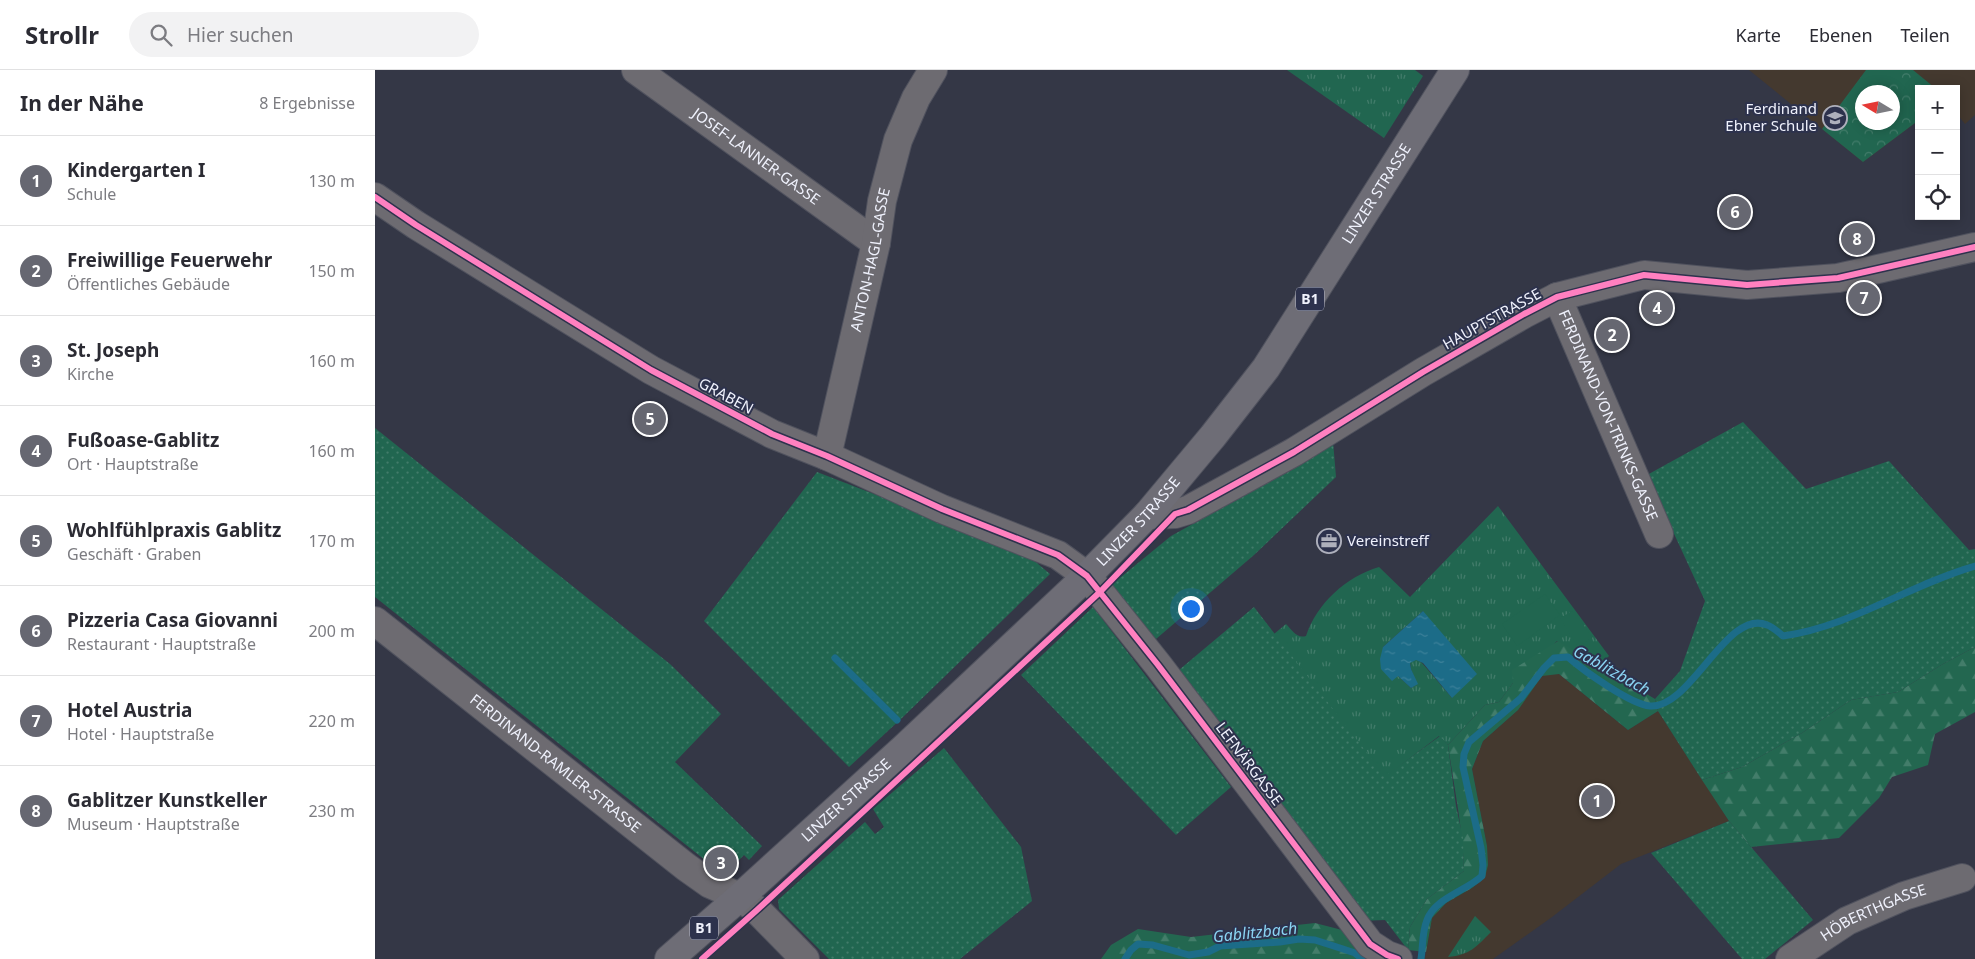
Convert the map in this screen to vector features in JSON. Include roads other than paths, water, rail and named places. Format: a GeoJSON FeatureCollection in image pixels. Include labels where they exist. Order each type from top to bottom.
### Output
{"type":"FeatureCollection","features":[{"type":"Feature","properties":{"kind":"main road","name":"LINZER STRASSE"},"geometry":{"type":"LineString","coordinates":[[669,959],[918,735],[1087,576],[1147,514],[1213,436],[1266,368],[1455,70]]}},
{"type":"Feature","properties":{"kind":"street","name":"JOSEF-LANNER-GASSE"},"geometry":{"type":"LineString","coordinates":[[636,70],[875,243]]}},
{"type":"Feature","properties":{"kind":"street","name":"ANTON-HAGL-GASSE"},"geometry":{"type":"LineString","coordinates":[[827,456],[875,243],[882,200],[898,140],[916,98],[933,70]]}},
{"type":"Feature","properties":{"kind":"street","name":"GRABEN"},"geometry":{"type":"LineString","coordinates":[[375,197],[416,226],[647,368],[772,434],[827,456],[942,509],[1058,555],[1087,576]]}},
{"type":"Feature","properties":{"kind":"street","name":"HAUPTSTRASSE"},"geometry":{"type":"LineString","coordinates":[[1147,514],[1175,514],[1188,510],[1294,452],[1423,372],[1523,314],[1557,297],[1644,275],[1747,285],[1838,278],[1975,247]]}},
{"type":"Feature","properties":{"kind":"street","name":"FERDINAND-VON-TRINKS-GASSE"},"geometry":{"type":"LineString","coordinates":[[1557,297],[1659,534]]}},
{"type":"Feature","properties":{"kind":"street","name":"LEFNÄRGASSE"},"geometry":{"type":"LineString","coordinates":[[1087,576],[1158,664],[1370,944],[1387,955],[1398,959]]}},
{"type":"Feature","properties":{"kind":"street","name":"FERDINAND-RAMLER-STRASSE"},"geometry":{"type":"LineString","coordinates":[[375,621],[685,867],[710,884],[740,897],[757,910],[805,959]]}},
{"type":"Feature","properties":{"kind":"street","name":"HÖBERTHGASSE"},"geometry":{"type":"LineString","coordinates":[[1791,959],[1847,921],[1904,896],[1962,878]]}},
{"type":"Feature","properties":{"kind":"water"},"geometry":{"type":"Polygon","coordinates":[[[1423,611],[1477,674],[1452,698],[1423,663],[1416,660],[1410,663],[1418,684],[1411,688],[1398,676],[1392,681],[1381,669],[1380,659],[1383,647],[1423,611]]]}},
{"type":"Feature","properties":{"kind":"waterway","name":"Gablitzbach"},"geometry":{"type":"LineString","coordinates":[[1421,959],[1424,929],[1431,912],[1444,900],[1482,876],[1481,848],[1463,767],[1464,754],[1469,742],[1521,698],[1554,658],[1568,657],[1619,693],[1641,704],[1650,706],[1665,703],[1680,692],[1723,644],[1738,631],[1752,624],[1767,625],[1783,636],[1808,631],[1833,624],[1951,574],[1975,566]]}},
{"type":"Feature","properties":{"kind":"waterway"},"geometry":{"type":"LineString","coordinates":[[835,658],[897,720]]}},
{"type":"Feature","properties":{"kind":"waterway","name":"Gablitzbach"},"geometry":{"type":"LineString","coordinates":[[1125,959],[1138,944],[1153,945],[1189,955],[1208,952],[1220,946],[1299,939],[1315,940],[1355,953],[1362,959]]}},
{"type":"Feature","properties":{"kind":"place","name":"Ferdinand Ebner Schule"},"geometry":{"type":"Point","coordinates":[1835,118]}},
{"type":"Feature","properties":{"kind":"place","name":"Pizzeria Casa Giovanni"},"geometry":{"type":"Point","coordinates":[1735,212]}},
{"type":"Feature","properties":{"kind":"place","name":"Gablitzer Kunstkeller"},"geometry":{"type":"Point","coordinates":[1857,239]}},
{"type":"Feature","properties":{"kind":"place","name":"Hotel Austria"},"geometry":{"type":"Point","coordinates":[1864,298]}},
{"type":"Feature","properties":{"kind":"place","name":"Fußoase-Gablitz"},"geometry":{"type":"Point","coordinates":[1657,308]}},
{"type":"Feature","properties":{"kind":"place","name":"Freiwillige Feuerwehr"},"geometry":{"type":"Point","coordinates":[1612,335]}},
{"type":"Feature","properties":{"kind":"place","name":"Wohlfühlpraxis Gablitz"},"geometry":{"type":"Point","coordinates":[650,419]}},
{"type":"Feature","properties":{"kind":"place","name":"Vereinstreff"},"geometry":{"type":"Point","coordinates":[1329,541]}},
{"type":"Feature","properties":{"kind":"place","name":"Kindergarten I"},"geometry":{"type":"Point","coordinates":[1597,801]}},
{"type":"Feature","properties":{"kind":"place","name":"St. Joseph"},"geometry":{"type":"Point","coordinates":[721,863]}}]}
